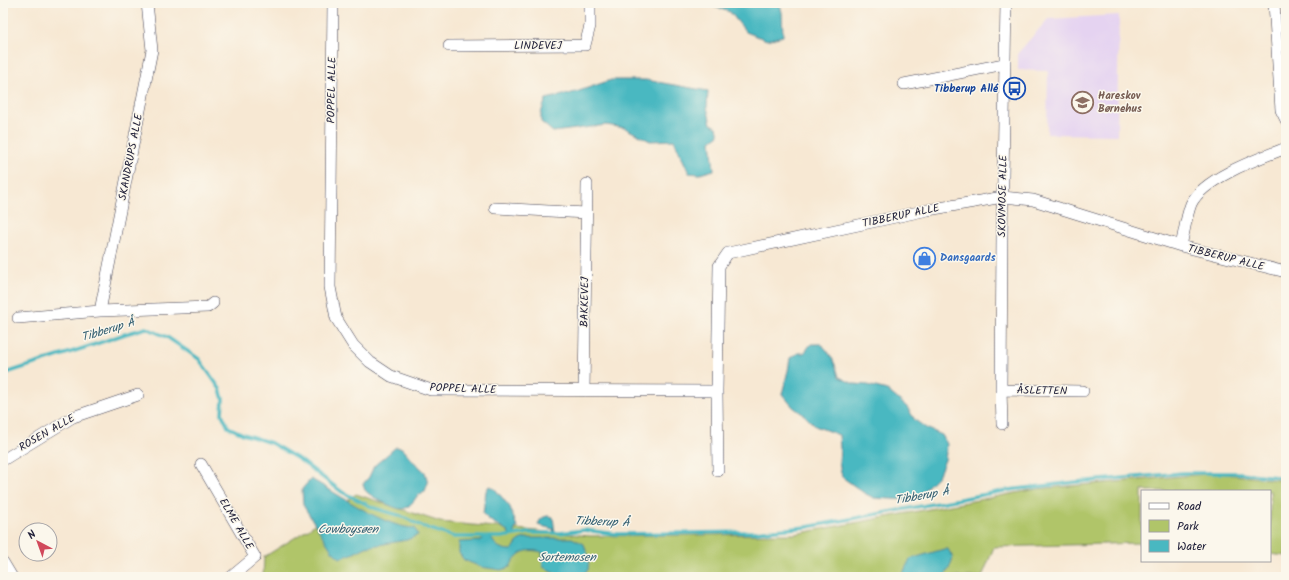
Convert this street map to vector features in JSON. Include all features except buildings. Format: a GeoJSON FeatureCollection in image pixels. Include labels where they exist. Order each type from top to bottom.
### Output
{"type":"FeatureCollection","features":[{"type":"Feature","properties":{"kind":"street","name":"SKANDRUPS ALLE"},"geometry":{"type":"LineString","coordinates":[[100,311],[152,50],[146,3]]}},
{"type":"Feature","properties":{"kind":"street","name":"POPPEL ALLE"},"geometry":{"type":"LineString","coordinates":[[333,3],[330,287],[336,318],[353,345],[370,362],[390,376],[431,390],[717,391]]}},
{"type":"Feature","properties":{"kind":"street","name":"LINDEVEJ"},"geometry":{"type":"LineString","coordinates":[[449,46],[585,45],[590,26],[590,3]]}},
{"type":"Feature","properties":{"kind":"street","name":"SKOVMOSE ALLE"},"geometry":{"type":"LineString","coordinates":[[1002,424],[1004,64],[1006,3]]}},
{"type":"Feature","properties":{"kind":"street"},"geometry":{"type":"LineString","coordinates":[[1274,3],[1281,110],[1286,120]]}},
{"type":"Feature","properties":{"kind":"street"},"geometry":{"type":"LineString","coordinates":[[904,84],[1004,64]]}},
{"type":"Feature","properties":{"kind":"street"},"geometry":{"type":"LineString","coordinates":[[1180,246],[1192,203],[1203,189],[1223,175],[1286,148]]}},
{"type":"Feature","properties":{"kind":"street","name":"BAKKEVEJ"},"geometry":{"type":"LineString","coordinates":[[584,391],[587,184]]}},
{"type":"Feature","properties":{"kind":"street","name":"TIBBERUP ALLE"},"geometry":{"type":"LineString","coordinates":[[718,471],[717,391],[719,266],[728,253],[928,210],[1003,197],[1033,200],[1180,246],[1286,272]]}},
{"type":"Feature","properties":{"kind":"street"},"geometry":{"type":"LineString","coordinates":[[495,208],[586,213]]}},
{"type":"Feature","properties":{"kind":"street"},"geometry":{"type":"LineString","coordinates":[[18,318],[100,311],[208,307],[213,303]]}},
{"type":"Feature","properties":{"kind":"street","name":"ÅSLETTEN"},"geometry":{"type":"LineString","coordinates":[[1001,390],[1083,391]]}},
{"type":"Feature","properties":{"kind":"street","name":"ROSEN ALLE"},"geometry":{"type":"LineString","coordinates":[[3,460],[73,417],[138,395]]}},
{"type":"Feature","properties":{"kind":"street","name":"ELME ALLE"},"geometry":{"type":"LineString","coordinates":[[201,464],[255,557],[239,575]]}},
{"type":"Feature","properties":{"kind":"street"},"geometry":{"type":"LineString","coordinates":[[3,562],[12,577]]}},
{"type":"Feature","properties":{"kind":"shaded area","name":"Hareskov Børnehus"},"geometry":{"type":"Polygon","coordinates":[[[1119,15],[1117,135],[1047,134],[1048,71],[1018,70],[1018,53],[1048,19],[1119,15]]]}},
{"type":"Feature","properties":{"kind":"green space"},"geometry":{"type":"Polygon","coordinates":[[[1217,473],[1286,481],[1286,556],[1271,554],[1271,490],[1141,490],[1141,543],[994,547],[982,577],[308,577],[296,572],[285,577],[263,577],[264,557],[307,530],[356,494],[440,522],[590,536],[795,534],[1037,489],[1217,473]]]}},
{"type":"Feature","properties":{"kind":"water"},"geometry":{"type":"Polygon","coordinates":[[[705,3],[779,3],[782,12],[783,36],[767,40],[746,32],[730,12],[705,3]]]}},
{"type":"Feature","properties":{"kind":"water"},"geometry":{"type":"Polygon","coordinates":[[[611,80],[646,80],[708,91],[707,107],[711,124],[717,127],[719,135],[711,141],[714,170],[700,174],[689,173],[674,140],[650,141],[625,128],[606,125],[553,132],[541,122],[541,113],[546,99],[576,92],[611,80]]]}},
{"type":"Feature","properties":{"kind":"water"},"geometry":{"type":"Polygon","coordinates":[[[811,344],[821,344],[828,351],[833,359],[839,377],[854,384],[868,385],[887,390],[907,407],[915,420],[926,428],[942,435],[947,444],[945,460],[938,476],[919,495],[908,500],[874,498],[864,493],[842,477],[839,462],[839,435],[815,426],[793,407],[782,394],[790,358],[798,353],[804,353],[811,344]]]}},
{"type":"Feature","properties":{"kind":"water"},"geometry":{"type":"Polygon","coordinates":[[[396,447],[402,448],[425,472],[428,483],[425,491],[403,509],[393,507],[367,493],[363,484],[369,477],[374,466],[396,447]]]}},
{"type":"Feature","properties":{"kind":"water","name":"Cowboysøen"},"geometry":{"type":"Polygon","coordinates":[[[311,479],[376,516],[403,527],[415,528],[418,535],[407,540],[366,547],[340,558],[332,551],[303,505],[302,489],[311,479]]]}},
{"type":"Feature","properties":{"kind":"water"},"geometry":{"type":"Polygon","coordinates":[[[489,486],[495,489],[510,507],[517,527],[515,529],[515,535],[510,536],[508,531],[489,520],[483,514],[486,491],[489,486]]]}},
{"type":"Feature","properties":{"kind":"water"},"geometry":{"type":"Polygon","coordinates":[[[544,517],[553,517],[555,533],[553,529],[538,525],[544,517]]]}},
{"type":"Feature","properties":{"kind":"water","name":"Sortemosen"},"geometry":{"type":"Polygon","coordinates":[[[486,537],[491,537],[499,547],[512,550],[519,540],[525,538],[572,538],[584,544],[589,560],[588,570],[580,577],[560,577],[556,573],[543,567],[542,552],[536,551],[523,552],[516,558],[510,567],[501,570],[481,567],[464,560],[459,553],[459,542],[480,541],[486,537]]]}},
{"type":"Feature","properties":{"kind":"water"},"geometry":{"type":"Polygon","coordinates":[[[948,549],[953,558],[944,577],[901,577],[910,559],[948,549]]]}},
{"type":"Feature","properties":{"kind":"waterway","name":"Tibberup Å"},"geometry":{"type":"LineString","coordinates":[[3,374],[146,328],[167,337],[199,359],[220,389],[223,399],[222,414],[228,427],[243,434],[271,443],[300,460],[342,492],[374,508],[401,516],[424,527],[454,537],[501,537],[528,533],[560,533],[584,530],[617,534],[755,532],[807,527],[1009,490],[1076,482],[1184,473],[1240,473],[1286,478]]}},
{"type":"Feature","properties":{"kind":"place","name":"Tibberup Allé"},"geometry":{"type":"Point","coordinates":[1014,89]}},
{"type":"Feature","properties":{"kind":"place","name":"Hareskov Børnehus"},"geometry":{"type":"Point","coordinates":[1083,102]}},
{"type":"Feature","properties":{"kind":"place","name":"Dansgaards"},"geometry":{"type":"Point","coordinates":[924,258]}}]}
